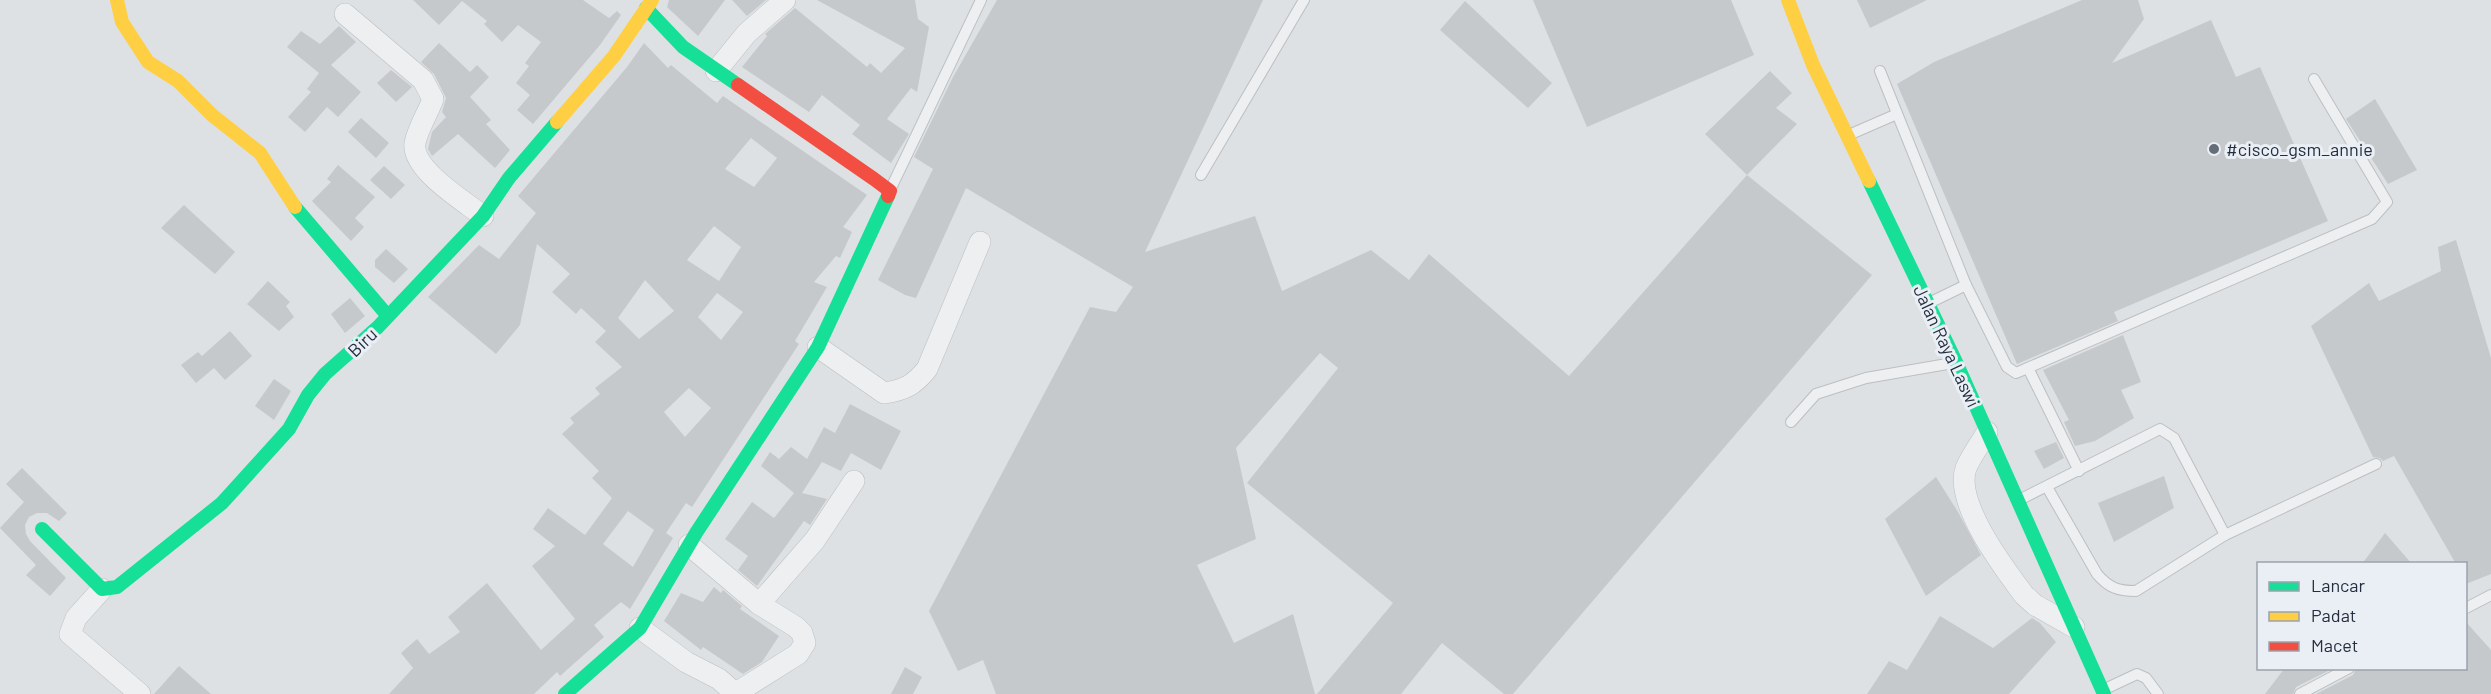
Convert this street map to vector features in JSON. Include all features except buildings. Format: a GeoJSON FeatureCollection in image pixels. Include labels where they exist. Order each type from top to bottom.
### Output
{"type":"FeatureCollection","features":[{"type":"Feature","properties":{"kind":"street"},"geometry":{"type":"LineString","coordinates":[[117,0],[122,22],[148,63],[178,81],[212,115],[260,153],[298,212],[387,315]]}},
{"type":"Feature","properties":{"kind":"street"},"geometry":{"type":"LineString","coordinates":[[716,71],[747,33],[785,0]]}},
{"type":"Feature","properties":{"kind":"street","name":"Jalan Raya Laswi"},"geometry":{"type":"LineString","coordinates":[[1788,0],[1813,65],[1956,362],[2103,692]]}},
{"type":"Feature","properties":{"kind":"street"},"geometry":{"type":"LineString","coordinates":[[564,694],[640,628],[689,545],[818,347],[890,191],[849,160],[716,71],[659,26],[649,4]]}},
{"type":"Feature","properties":{"kind":"street","name":"Biru"},"geometry":{"type":"LineString","coordinates":[[102,589],[117,587],[222,502],[290,429],[308,395],[325,374],[378,327],[483,216],[509,178],[614,56],[649,4]]}},
{"type":"Feature","properties":{"kind":"street"},"geometry":{"type":"LineString","coordinates":[[345,14],[423,80],[433,99],[415,140],[414,152],[426,171],[483,216]]}},
{"type":"Feature","properties":{"kind":"street"},"geometry":{"type":"LineString","coordinates":[[818,347],[884,393],[903,390],[915,384],[927,369],[980,242]]}},
{"type":"Feature","properties":{"kind":"street"},"geometry":{"type":"LineString","coordinates":[[1987,432],[1966,469],[1965,485],[1970,512],[2024,595],[2035,605],[2074,627]]}},
{"type":"Feature","properties":{"kind":"street"},"geometry":{"type":"LineString","coordinates":[[759,604],[815,540],[854,481]]}},
{"type":"Feature","properties":{"kind":"street"},"geometry":{"type":"LineString","coordinates":[[42,530],[102,589],[76,618],[70,634],[140,694]]}},
{"type":"Feature","properties":{"kind":"street"},"geometry":{"type":"LineString","coordinates":[[640,628],[686,662],[719,679],[736,694],[798,654],[805,643],[802,633],[796,627],[759,604],[689,545]]}},
{"type":"Feature","properties":{"kind":"lane"},"geometry":{"type":"LineString","coordinates":[[890,191],[981,0]]}},
{"type":"Feature","properties":{"kind":"lane"},"geometry":{"type":"LineString","coordinates":[[1201,174],[1304,0]]}},
{"type":"Feature","properties":{"kind":"lane"},"geometry":{"type":"LineString","coordinates":[[1880,71],[1966,285],[2007,368],[2016,373],[2372,219],[2387,202],[2314,79]]}},
{"type":"Feature","properties":{"kind":"lane"},"geometry":{"type":"LineString","coordinates":[[1847,136],[1897,114]]}},
{"type":"Feature","properties":{"kind":"lane"},"geometry":{"type":"LineString","coordinates":[[1928,303],[1966,285]]}},
{"type":"Feature","properties":{"kind":"lane"},"geometry":{"type":"LineString","coordinates":[[1791,422],[1816,394],[1866,378],[1956,362]]}},
{"type":"Feature","properties":{"kind":"lane"},"geometry":{"type":"LineString","coordinates":[[2028,368],[2079,471]]}},
{"type":"Feature","properties":{"kind":"lane"},"geometry":{"type":"LineString","coordinates":[[2019,500],[2160,429],[2174,438],[2225,535]]}},
{"type":"Feature","properties":{"kind":"lane"},"geometry":{"type":"LineString","coordinates":[[2047,487],[2097,574],[2108,586],[2120,591],[2136,591],[2225,535],[2376,464]]}},
{"type":"Feature","properties":{"kind":"lane"},"geometry":{"type":"LineString","coordinates":[[2467,607],[2491,595]]}},
{"type":"Feature","properties":{"kind":"lane"},"geometry":{"type":"LineString","coordinates":[[2300,694],[2347,670]]}},
{"type":"Feature","properties":{"kind":"lane"},"geometry":{"type":"LineString","coordinates":[[2103,692],[2137,674],[2146,678],[2158,694]]}},
{"type":"Feature","properties":{"kind":"traffic: fast"},"geometry":{"type":"LineString","coordinates":[[646,8],[683,47],[738,85]]}},
{"type":"Feature","properties":{"kind":"traffic: fast"},"geometry":{"type":"LineString","coordinates":[[42,529],[102,589],[117,587],[222,503],[289,429],[308,395],[325,374],[378,327],[483,216],[509,178],[557,122]]}},
{"type":"Feature","properties":{"kind":"traffic: fast"},"geometry":{"type":"LineString","coordinates":[[1869,181],[1956,362],[2104,694]]}},
{"type":"Feature","properties":{"kind":"traffic: fast"},"geometry":{"type":"LineString","coordinates":[[565,694],[640,628],[696,533],[818,347],[888,196]]}},
{"type":"Feature","properties":{"kind":"traffic: fast"},"geometry":{"type":"LineString","coordinates":[[295,207],[387,315]]}},
{"type":"Feature","properties":{"kind":"traffic: slow"},"geometry":{"type":"LineString","coordinates":[[117,0],[122,22],[148,62],[178,81],[212,115],[260,153],[295,207]]}},
{"type":"Feature","properties":{"kind":"traffic: slow"},"geometry":{"type":"LineString","coordinates":[[557,122],[614,56],[652,0]]}},
{"type":"Feature","properties":{"kind":"traffic: slow"},"geometry":{"type":"LineString","coordinates":[[1788,0],[1813,65],[1869,181]]}},
{"type":"Feature","properties":{"kind":"traffic: jam"},"geometry":{"type":"LineString","coordinates":[[738,85],[874,179],[890,191],[888,196]]}},
{"type":"Feature","properties":{"kind":"place","name":"#cisco_gsm_annie"},"geometry":{"type":"Point","coordinates":[2214,149]}}]}
